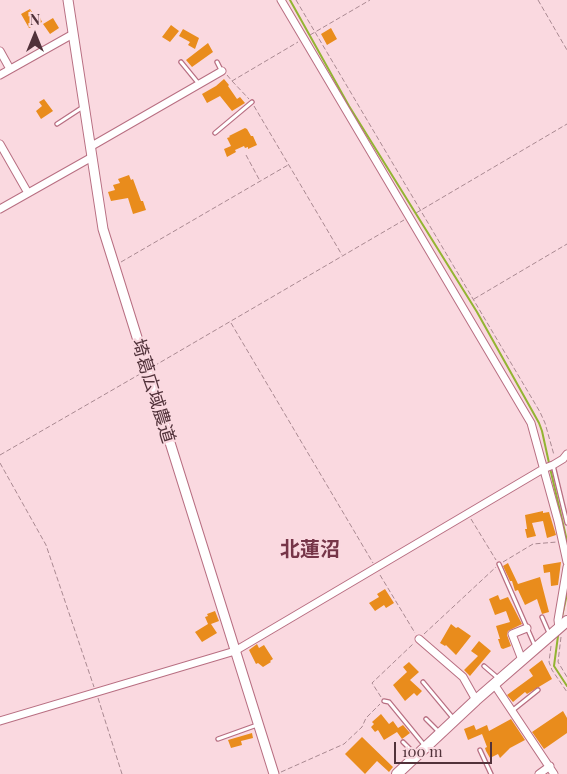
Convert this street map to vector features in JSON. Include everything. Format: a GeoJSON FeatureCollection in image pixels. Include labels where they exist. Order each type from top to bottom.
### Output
{"type":"FeatureCollection","features":[{"type":"Feature","properties":{"kind":"main road"},"geometry":{"type":"LineString","coordinates":[[397,774],[476,700],[559,628]]}},
{"type":"Feature","properties":{"kind":"street","name":"埼葛広域農道"},"geometry":{"type":"LineString","coordinates":[[68,0],[103,229],[275,774]]}},
{"type":"Feature","properties":{"kind":"street"},"geometry":{"type":"LineString","coordinates":[[281,0],[531,423],[567,562]]}},
{"type":"Feature","properties":{"kind":"street"},"geometry":{"type":"LineString","coordinates":[[0,75],[73,34]]}},
{"type":"Feature","properties":{"kind":"street"},"geometry":{"type":"LineString","coordinates":[[0,51],[10,69]]}},
{"type":"Feature","properties":{"kind":"street"},"geometry":{"type":"LineString","coordinates":[[90,147],[222,70]]}},
{"type":"Feature","properties":{"kind":"street"},"geometry":{"type":"LineString","coordinates":[[0,144],[28,193]]}},
{"type":"Feature","properties":{"kind":"street"},"geometry":{"type":"LineString","coordinates":[[0,209],[92,157]]}},
{"type":"Feature","properties":{"kind":"street"},"geometry":{"type":"LineString","coordinates":[[0,721],[235,651],[543,469],[555,464],[567,454]]}},
{"type":"Feature","properties":{"kind":"street"},"geometry":{"type":"LineString","coordinates":[[559,628],[558,620],[567,567]]}},
{"type":"Feature","properties":{"kind":"street"},"geometry":{"type":"LineString","coordinates":[[522,660],[512,634],[527,628]]}},
{"type":"Feature","properties":{"kind":"street"},"geometry":{"type":"LineString","coordinates":[[419,639],[463,677],[476,700]]}},
{"type":"Feature","properties":{"kind":"street"},"geometry":{"type":"LineString","coordinates":[[497,682],[512,711],[554,774]]}},
{"type":"Feature","properties":{"kind":"street"},"geometry":{"type":"LineString","coordinates":[[539,774],[550,766]]}},
{"type":"Feature","properties":{"kind":"lane"},"geometry":{"type":"LineString","coordinates":[[181,62],[199,84]]}},
{"type":"Feature","properties":{"kind":"lane"},"geometry":{"type":"LineString","coordinates":[[216,62],[222,70]]}},
{"type":"Feature","properties":{"kind":"lane"},"geometry":{"type":"LineString","coordinates":[[215,133],[252,102]]}},
{"type":"Feature","properties":{"kind":"lane"},"geometry":{"type":"LineString","coordinates":[[57,124],[84,107]]}},
{"type":"Feature","properties":{"kind":"lane"},"geometry":{"type":"LineString","coordinates":[[555,464],[567,523]]}},
{"type":"Feature","properties":{"kind":"lane"},"geometry":{"type":"LineString","coordinates":[[499,564],[536,648]]}},
{"type":"Feature","properties":{"kind":"lane"},"geometry":{"type":"LineString","coordinates":[[542,618],[559,628]]}},
{"type":"Feature","properties":{"kind":"lane"},"geometry":{"type":"LineString","coordinates":[[484,666],[497,682]]}},
{"type":"Feature","properties":{"kind":"lane"},"geometry":{"type":"LineString","coordinates":[[423,682],[455,720]]}},
{"type":"Feature","properties":{"kind":"lane"},"geometry":{"type":"LineString","coordinates":[[512,711],[538,690]]}},
{"type":"Feature","properties":{"kind":"lane"},"geometry":{"type":"LineString","coordinates":[[384,701],[388,702],[426,747]]}},
{"type":"Feature","properties":{"kind":"lane"},"geometry":{"type":"LineString","coordinates":[[426,719],[440,734]]}},
{"type":"Feature","properties":{"kind":"lane"},"geometry":{"type":"LineString","coordinates":[[218,739],[259,725]]}},
{"type":"Feature","properties":{"kind":"lane"},"geometry":{"type":"LineString","coordinates":[[403,742],[417,756]]}},
{"type":"Feature","properties":{"kind":"lane"},"geometry":{"type":"LineString","coordinates":[[480,750],[491,774]]}},
{"type":"Feature","properties":{"kind":"path"},"geometry":{"type":"LineString","coordinates":[[296,0],[540,412],[546,423],[555,464]]}},
{"type":"Feature","properties":{"kind":"path"},"geometry":{"type":"LineString","coordinates":[[232,81],[370,0]]}},
{"type":"Feature","properties":{"kind":"path"},"geometry":{"type":"LineString","coordinates":[[538,0],[567,50]]}},
{"type":"Feature","properties":{"kind":"path"},"geometry":{"type":"LineString","coordinates":[[222,70],[252,102],[343,256]]}},
{"type":"Feature","properties":{"kind":"path"},"geometry":{"type":"LineString","coordinates":[[420,211],[567,124]]}},
{"type":"Feature","properties":{"kind":"path"},"geometry":{"type":"LineString","coordinates":[[246,155],[260,181]]}},
{"type":"Feature","properties":{"kind":"path"},"geometry":{"type":"LineString","coordinates":[[113,265],[125,261],[289,165]]}},
{"type":"Feature","properties":{"kind":"path"},"geometry":{"type":"LineString","coordinates":[[0,455],[409,217]]}},
{"type":"Feature","properties":{"kind":"path"},"geometry":{"type":"LineString","coordinates":[[474,299],[567,244]]}},
{"type":"Feature","properties":{"kind":"path"},"geometry":{"type":"LineString","coordinates":[[230,322],[419,639]]}},
{"type":"Feature","properties":{"kind":"path"},"geometry":{"type":"LineString","coordinates":[[0,462],[46,545],[122,774]]}},
{"type":"Feature","properties":{"kind":"path"},"geometry":{"type":"LineString","coordinates":[[468,514],[499,564]]}},
{"type":"Feature","properties":{"kind":"path"},"geometry":{"type":"LineString","coordinates":[[275,774],[344,744],[362,727],[366,718],[384,701],[372,683],[499,564],[533,544],[563,541]]}},
{"type":"Feature","properties":{"kind":"path"},"geometry":{"type":"LineString","coordinates":[[559,628],[558,656],[560,667],[567,677]]}},
{"type":"Feature","properties":{"kind":"path"},"geometry":{"type":"LineString","coordinates":[[559,628],[549,662],[552,670],[567,692]]}},
{"type":"Feature","properties":{"kind":"building"},"geometry":{"type":"Polygon","coordinates":[[[30,9],[35,17],[39,15],[42,22],[29,28],[21,14],[30,9]]]}},
{"type":"Feature","properties":{"kind":"building"},"geometry":{"type":"Polygon","coordinates":[[[53,18],[59,28],[50,34],[43,24],[53,18]]]}},
{"type":"Feature","properties":{"kind":"building"},"geometry":{"type":"Polygon","coordinates":[[[171,25],[179,31],[170,42],[162,37],[171,25]]]}},
{"type":"Feature","properties":{"kind":"building"},"geometry":{"type":"Polygon","coordinates":[[[331,28],[337,39],[327,45],[321,34],[331,28]]]}},
{"type":"Feature","properties":{"kind":"building"},"geometry":{"type":"Polygon","coordinates":[[[183,29],[199,38],[195,49],[188,45],[190,42],[179,36],[183,29]]]}},
{"type":"Feature","properties":{"kind":"building"},"geometry":{"type":"Polygon","coordinates":[[[208,43],[213,52],[192,67],[186,60],[208,43]]]}},
{"type":"Feature","properties":{"kind":"building"},"geometry":{"type":"Polygon","coordinates":[[[224,79],[237,99],[240,97],[245,103],[232,111],[220,96],[207,103],[202,94],[224,79]]]}},
{"type":"Feature","properties":{"kind":"building"},"geometry":{"type":"Polygon","coordinates":[[[44,99],[53,111],[41,119],[36,111],[42,106],[39,102],[44,99]]]}},
{"type":"Feature","properties":{"kind":"building"},"geometry":{"type":"Polygon","coordinates":[[[245,128],[253,136],[257,145],[248,149],[248,147],[245,148],[244,146],[235,150],[236,152],[227,157],[224,149],[231,146],[227,138],[245,128]]]}},
{"type":"Feature","properties":{"kind":"building"},"geometry":{"type":"Polygon","coordinates":[[[129,175],[131,180],[133,179],[146,210],[133,214],[128,198],[111,201],[108,192],[115,190],[113,185],[120,183],[118,179],[129,175]]]}},
{"type":"Feature","properties":{"kind":"building"},"geometry":{"type":"Polygon","coordinates":[[[543,511],[543,513],[549,512],[556,535],[547,538],[543,521],[532,523],[536,536],[527,538],[525,515],[543,511]]]}},
{"type":"Feature","properties":{"kind":"building"},"geometry":{"type":"Polygon","coordinates":[[[561,562],[558,585],[551,586],[550,572],[544,573],[543,565],[561,562]]]}},
{"type":"Feature","properties":{"kind":"building"},"geometry":{"type":"Polygon","coordinates":[[[508,563],[518,584],[540,577],[549,612],[542,614],[537,599],[525,605],[518,590],[515,591],[512,581],[510,581],[503,566],[508,563]]]}},
{"type":"Feature","properties":{"kind":"building"},"geometry":{"type":"Polygon","coordinates":[[[385,589],[394,603],[386,608],[384,605],[375,611],[369,603],[379,597],[377,594],[385,589]]]}},
{"type":"Feature","properties":{"kind":"building"},"geometry":{"type":"Polygon","coordinates":[[[498,595],[500,600],[508,597],[522,624],[508,631],[507,635],[511,646],[503,649],[498,639],[500,639],[496,626],[510,622],[506,611],[495,615],[489,599],[498,595]]]}},
{"type":"Feature","properties":{"kind":"building"},"geometry":{"type":"Polygon","coordinates":[[[215,611],[219,621],[211,624],[217,633],[202,642],[195,632],[208,624],[205,617],[208,616],[207,614],[215,611]]]}},
{"type":"Feature","properties":{"kind":"building"},"geometry":{"type":"Polygon","coordinates":[[[451,624],[471,636],[456,655],[446,645],[440,643],[451,624]]]}},
{"type":"Feature","properties":{"kind":"building"},"geometry":{"type":"Polygon","coordinates":[[[479,641],[491,651],[470,676],[464,670],[478,656],[471,651],[479,641]]]}},
{"type":"Feature","properties":{"kind":"building"},"geometry":{"type":"Polygon","coordinates":[[[257,644],[259,648],[264,645],[273,659],[263,667],[258,663],[256,664],[249,650],[257,644]]]}},
{"type":"Feature","properties":{"kind":"building"},"geometry":{"type":"Polygon","coordinates":[[[542,660],[552,679],[527,694],[525,692],[513,702],[507,695],[533,676],[529,670],[542,660]]]}},
{"type":"Feature","properties":{"kind":"building"},"geometry":{"type":"Polygon","coordinates":[[[409,662],[419,672],[410,680],[422,691],[417,696],[414,693],[405,701],[393,685],[407,672],[403,667],[409,662]]]}},
{"type":"Feature","properties":{"kind":"building"},"geometry":{"type":"Polygon","coordinates":[[[563,711],[567,718],[567,733],[544,749],[532,732],[563,711]]]}},
{"type":"Feature","properties":{"kind":"building"},"geometry":{"type":"Polygon","coordinates":[[[381,714],[389,724],[393,721],[398,728],[403,725],[410,733],[402,739],[397,732],[384,740],[378,730],[375,732],[371,727],[374,724],[372,722],[381,714]]]}},
{"type":"Feature","properties":{"kind":"building"},"geometry":{"type":"Polygon","coordinates":[[[511,719],[525,740],[510,748],[500,758],[498,754],[490,758],[485,748],[487,747],[482,734],[468,740],[464,729],[474,725],[476,730],[487,725],[489,731],[511,719]]]}},
{"type":"Feature","properties":{"kind":"building"},"geometry":{"type":"Polygon","coordinates":[[[252,733],[253,738],[241,741],[242,745],[231,748],[228,740],[252,733]]]}},
{"type":"Feature","properties":{"kind":"building"},"geometry":{"type":"Polygon","coordinates":[[[362,737],[393,767],[389,772],[377,761],[365,774],[345,754],[362,737]]]}},
{"type":"Feature","properties":{"kind":"waterway"},"geometry":{"type":"LineString","coordinates":[[290,0],[349,106],[477,312],[539,423],[549,463]]}},
{"type":"Feature","properties":{"kind":"waterway"},"geometry":{"type":"LineString","coordinates":[[550,468],[567,541]]}},
{"type":"Feature","properties":{"kind":"waterway"},"geometry":{"type":"LineString","coordinates":[[561,621],[567,594]]}},
{"type":"Feature","properties":{"kind":"waterway"},"geometry":{"type":"LineString","coordinates":[[558,636],[554,666],[567,686]]}},
{"type":"Feature","properties":{"kind":"district","name":"北蓮沼"},"geometry":{"type":"Point","coordinates":[310,550]}}]}
